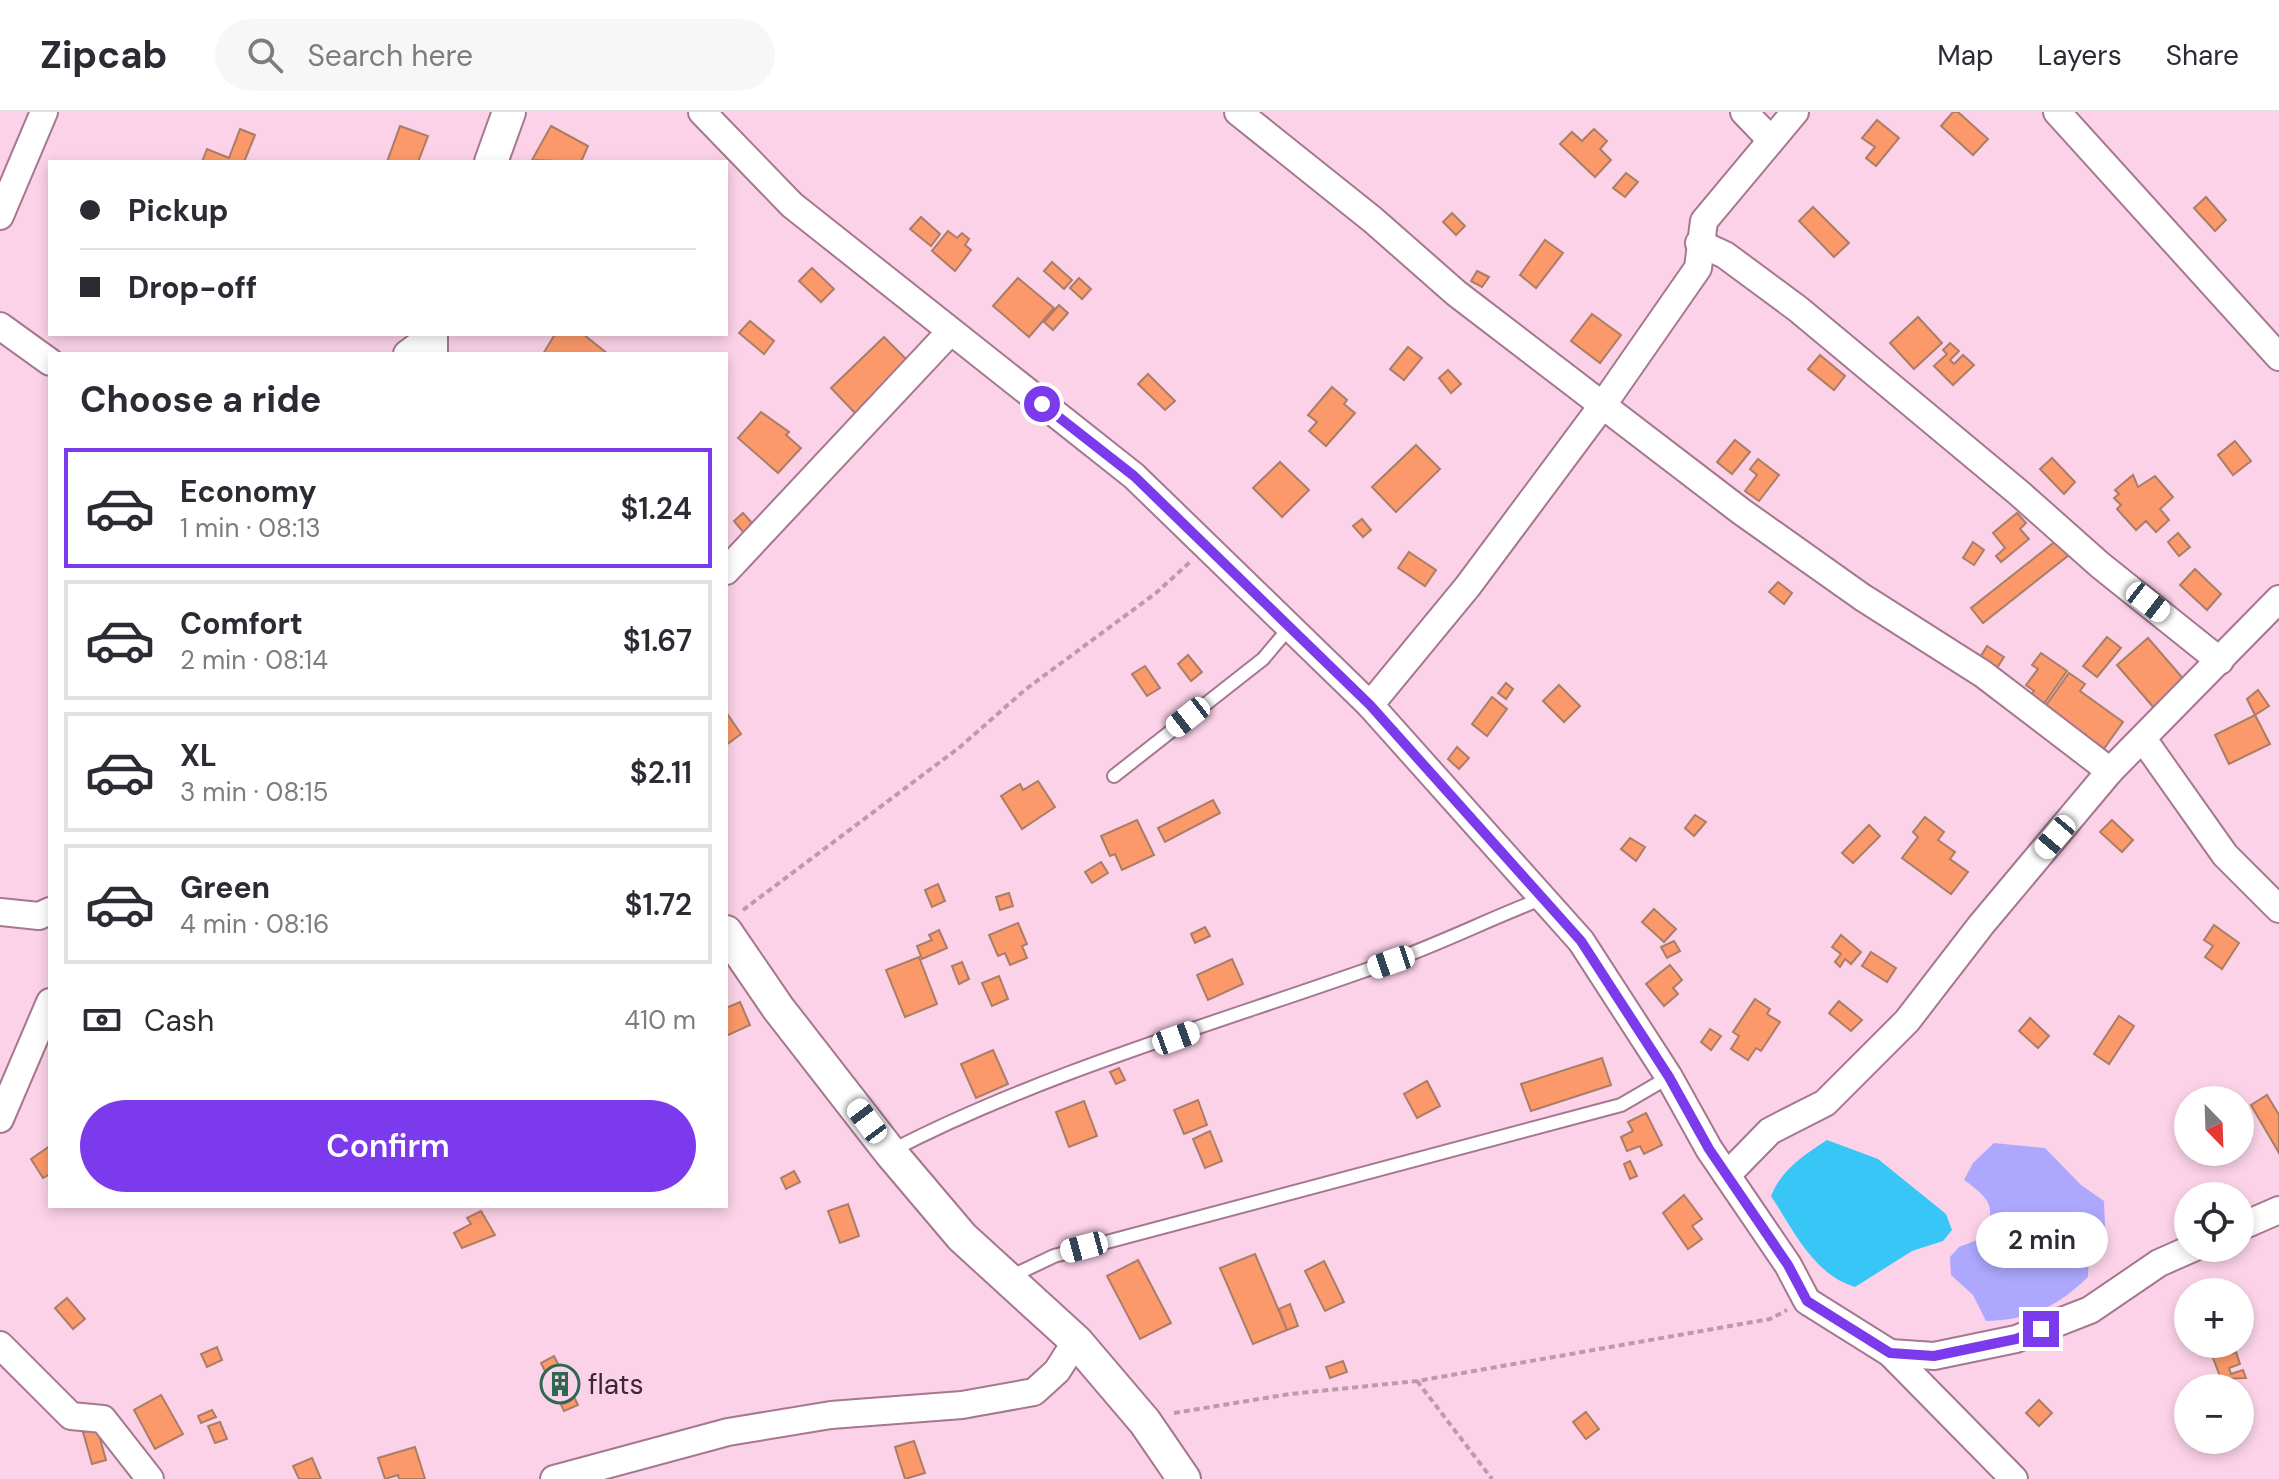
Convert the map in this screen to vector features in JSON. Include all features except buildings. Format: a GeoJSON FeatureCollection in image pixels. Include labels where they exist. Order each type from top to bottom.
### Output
{"type":"FeatureCollection","features":[{"type":"Feature","properties":{"kind":"street"},"geometry":{"type":"LineString","coordinates":[[0,216],[44,112]]}},
{"type":"Feature","properties":{"kind":"street"},"geometry":{"type":"LineString","coordinates":[[492,160],[509,112]]}},
{"type":"Feature","properties":{"kind":"street"},"geometry":{"type":"LineString","coordinates":[[702,112],[792,205],[1134,476],[1370,705],[1581,941],[1669,1077],[1727,1175],[1788,1265],[1807,1301],[1890,1353],[2014,1479]]}},
{"type":"Feature","properties":{"kind":"street"},"geometry":{"type":"LineString","coordinates":[[1238,112],[1373,220],[1456,293],[1742,512],[1862,597],[1983,674],[2110,771]]}},
{"type":"Feature","properties":{"kind":"street"},"geometry":{"type":"LineString","coordinates":[[1744,112],[1771,140]]}},
{"type":"Feature","properties":{"kind":"street"},"geometry":{"type":"LineString","coordinates":[[1370,705],[1468,586],[1602,406],[1698,268],[1704,221],[1795,112]]}},
{"type":"Feature","properties":{"kind":"street"},"geometry":{"type":"LineString","coordinates":[[2057,112],[2279,357]]}},
{"type":"Feature","properties":{"kind":"street"},"geometry":{"type":"LineString","coordinates":[[1699,243],[1725,255],[1798,309],[2019,493],[2100,565],[2220,661]]}},
{"type":"Feature","properties":{"kind":"street"},"geometry":{"type":"LineString","coordinates":[[0,326],[48,361]]}},
{"type":"Feature","properties":{"kind":"street"},"geometry":{"type":"LineString","coordinates":[[728,569],[950,332]]}},
{"type":"Feature","properties":{"kind":"street"},"geometry":{"type":"LineString","coordinates":[[1727,1175],[1770,1131],[1825,1103],[1907,1021],[1981,925],[2110,771],[2279,599]]}},
{"type":"Feature","properties":{"kind":"street"},"geometry":{"type":"LineString","coordinates":[[2143,739],[2225,855],[2279,909]]}},
{"type":"Feature","properties":{"kind":"street"},"geometry":{"type":"LineString","coordinates":[[0,912],[39,916],[48,912]]}},
{"type":"Feature","properties":{"kind":"street"},"geometry":{"type":"LineString","coordinates":[[732,923],[778,1008],[890,1152],[962,1237],[1076,1341],[1145,1422],[1184,1479]]}},
{"type":"Feature","properties":{"kind":"street"},"geometry":{"type":"LineString","coordinates":[[0,1119],[48,1007]]}},
{"type":"Feature","properties":{"kind":"street"},"geometry":{"type":"LineString","coordinates":[[2254,1221],[2279,1210]]}},
{"type":"Feature","properties":{"kind":"street"},"geometry":{"type":"LineString","coordinates":[[1890,1353],[1934,1356],[2016,1339],[2090,1310],[2159,1263],[2174,1256]]}},
{"type":"Feature","properties":{"kind":"street"},"geometry":{"type":"LineString","coordinates":[[554,1479],[728,1432],[831,1415],[962,1405],[1034,1392],[1057,1371],[1076,1341]]}},
{"type":"Feature","properties":{"kind":"street"},"geometry":{"type":"LineString","coordinates":[[0,1345],[71,1416],[103,1419],[150,1479]]}},
{"type":"Feature","properties":{"kind":"lane"},"geometry":{"type":"LineString","coordinates":[[1114,776],[1263,659],[1290,627]]}},
{"type":"Feature","properties":{"kind":"lane"},"geometry":{"type":"LineString","coordinates":[[890,1152],[940,1126],[1391,962],[1544,898]]}},
{"type":"Feature","properties":{"kind":"lane"},"geometry":{"type":"LineString","coordinates":[[1006,1279],[1054,1256],[1621,1105],[1669,1077]]}},
{"type":"Feature","properties":{"kind":"path"},"geometry":{"type":"LineString","coordinates":[[732,923],[960,747],[1026,689],[1156,593],[1207,547]]}},
{"type":"Feature","properties":{"kind":"path"},"geometry":{"type":"LineString","coordinates":[[1145,1422],[1158,1416],[1290,1394],[1417,1381],[1770,1319],[1807,1301]]}},
{"type":"Feature","properties":{"kind":"path"},"geometry":{"type":"LineString","coordinates":[[1417,1381],[1492,1479]]}},
{"type":"Feature","properties":{"kind":"shaded area"},"geometry":{"type":"Polygon","coordinates":[[[1994,1143],[2045,1148],[2081,1185],[2104,1201],[2105,1227],[2089,1252],[2088,1277],[2077,1287],[2054,1304],[2029,1315],[1986,1321],[1973,1295],[1951,1275],[1950,1257],[1959,1247],[1985,1237],[1990,1217],[1988,1204],[1980,1192],[1964,1180],[1973,1163],[1994,1143]]]}},
{"type":"Feature","properties":{"kind":"water"},"geometry":{"type":"Polygon","coordinates":[[[1827,1140],[1878,1159],[1946,1214],[1952,1230],[1943,1241],[1912,1251],[1855,1287],[1827,1272],[1806,1250],[1771,1196],[1787,1171],[1827,1140]]]}},
{"type":"Feature","properties":{"kind":"place","name":"flats"},"geometry":{"type":"Point","coordinates":[560,1384]}},
{"type":"Feature","properties":{"kind":"route"},"geometry":{"type":"LineString","coordinates":[[1042,404],[1134,476],[1370,705],[1581,941],[1669,1077],[1709,1149],[1788,1265],[1807,1301],[1890,1353],[1934,1356],[2016,1339],[2041,1329]]}}]}
